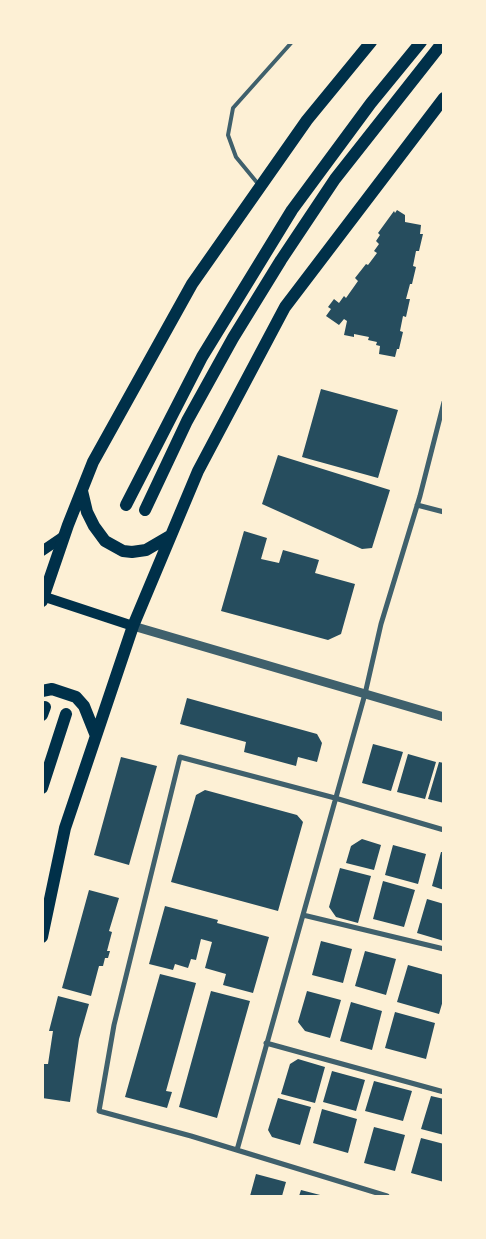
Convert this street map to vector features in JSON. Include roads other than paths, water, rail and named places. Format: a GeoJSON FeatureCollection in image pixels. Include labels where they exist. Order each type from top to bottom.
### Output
{"type":"FeatureCollection","features":[{"type":"Feature","properties":{"kind":"main road"},"geometry":{"type":"LineString","coordinates":[[133,626],[43,598],[64,536],[93,462],[192,284],[307,120],[371,42]]}},
{"type":"Feature","properties":{"kind":"main road"},"geometry":{"type":"LineString","coordinates":[[126,505],[202,357],[292,210],[371,103],[420,42]]}},
{"type":"Feature","properties":{"kind":"main road"},"geometry":{"type":"LineString","coordinates":[[145,510],[187,421],[233,338],[282,260],[335,179],[442,42]]}},
{"type":"Feature","properties":{"kind":"main road"},"geometry":{"type":"LineString","coordinates":[[42,937],[65,828],[133,626],[198,471],[285,307],[444,98]]}},
{"type":"Feature","properties":{"kind":"main road"},"geometry":{"type":"LineString","coordinates":[[82,491],[87,512],[94,526],[105,541],[123,551],[146,550],[170,536]]}},
{"type":"Feature","properties":{"kind":"main road"},"geometry":{"type":"LineString","coordinates":[[42,551],[64,536]]}},
{"type":"Feature","properties":{"kind":"main road"},"geometry":{"type":"LineString","coordinates":[[42,691],[52,690],[76,698],[84,706],[96,736]]}},
{"type":"Feature","properties":{"kind":"main road"},"geometry":{"type":"LineString","coordinates":[[42,788],[66,714]]}},
{"type":"Feature","properties":{"kind":"street"},"geometry":{"type":"LineString","coordinates":[[237,1150],[365,694],[381,624],[417,505],[444,402]]}},
{"type":"Feature","properties":{"kind":"street"},"geometry":{"type":"LineString","coordinates":[[417,505],[444,512]]}},
{"type":"Feature","properties":{"kind":"street"},"geometry":{"type":"LineString","coordinates":[[133,626],[444,717]]}},
{"type":"Feature","properties":{"kind":"street"},"geometry":{"type":"LineString","coordinates":[[386,1196],[237,1150],[99,1111],[114,1025],[180,757],[335,798],[444,830]]}},
{"type":"Feature","properties":{"kind":"street"},"geometry":{"type":"LineString","coordinates":[[303,915],[444,949]]}},
{"type":"Feature","properties":{"kind":"street"},"geometry":{"type":"LineString","coordinates":[[266,1043],[444,1092]]}},
{"type":"Feature","properties":{"kind":"lane"},"geometry":{"type":"LineString","coordinates":[[260,187],[236,157],[228,135],[233,108],[292,42]]}}]}
